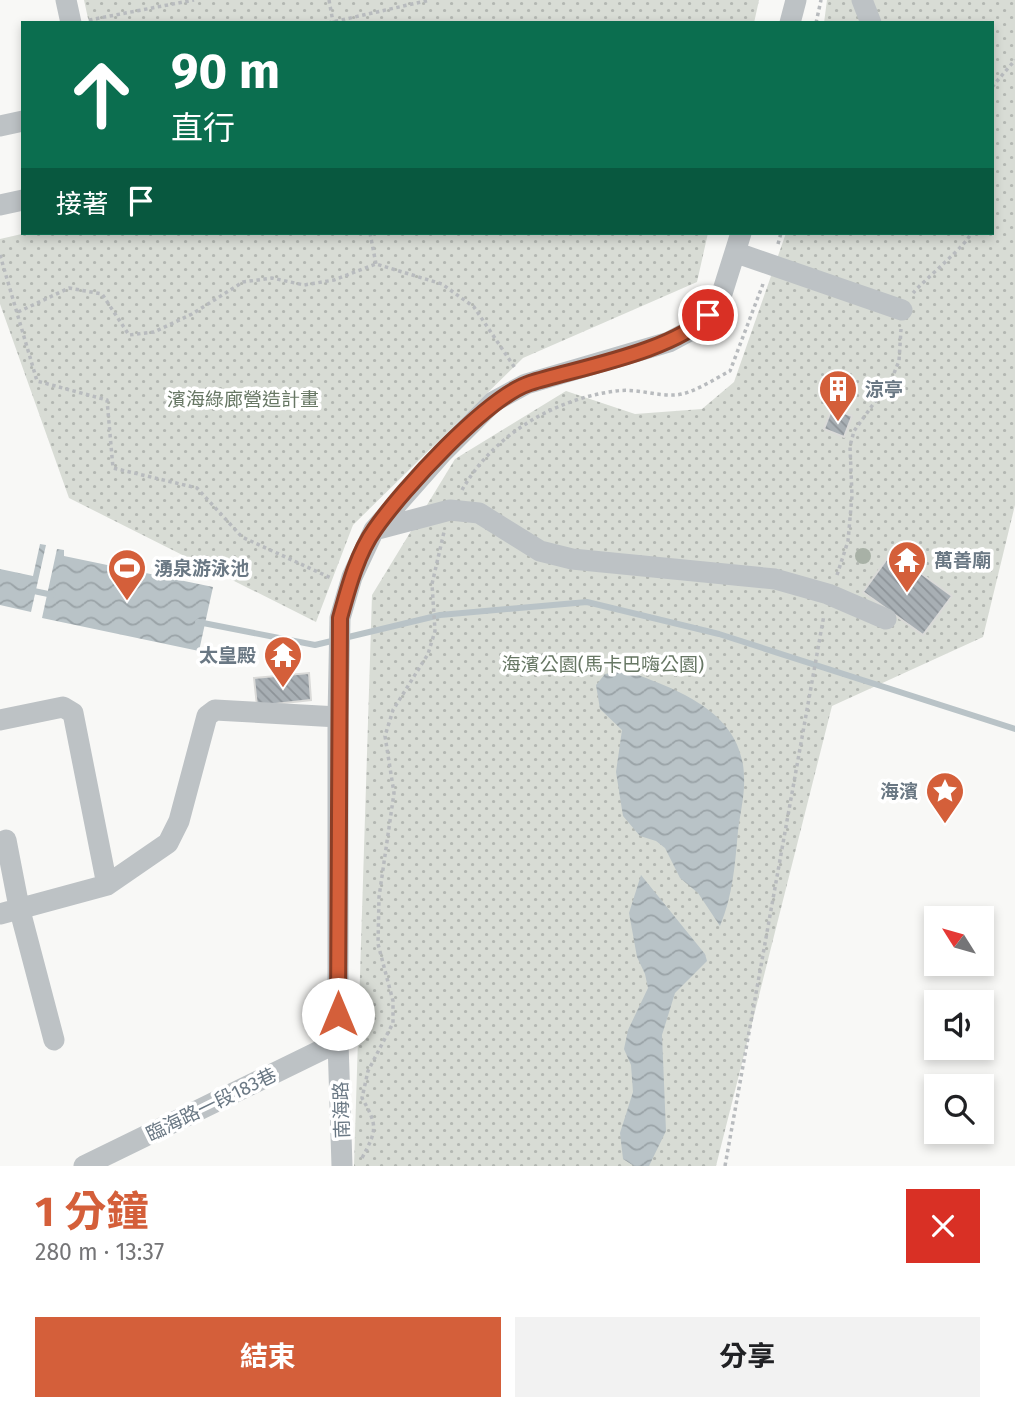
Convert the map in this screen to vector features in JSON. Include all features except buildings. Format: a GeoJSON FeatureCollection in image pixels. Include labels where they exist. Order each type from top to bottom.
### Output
{"type":"FeatureCollection","features":[{"type":"Feature","properties":{"kind":"street"},"geometry":{"type":"LineString","coordinates":[[66,0],[78,21]]}},
{"type":"Feature","properties":{"kind":"street"},"geometry":{"type":"LineString","coordinates":[[791,21],[796,0]]}},
{"type":"Feature","properties":{"kind":"street"},"geometry":{"type":"LineString","coordinates":[[862,0],[870,21]]}},
{"type":"Feature","properties":{"kind":"street"},"geometry":{"type":"LineString","coordinates":[[0,126],[21,121]]}},
{"type":"Feature","properties":{"kind":"street"},"geometry":{"type":"LineString","coordinates":[[0,205],[21,200]]}},
{"type":"Feature","properties":{"kind":"street"},"geometry":{"type":"LineString","coordinates":[[739,243],[770,266],[902,310]]}},
{"type":"Feature","properties":{"kind":"street","name":"南海路"},"geometry":{"type":"LineString","coordinates":[[342,1166],[338,1042],[338,717],[340,618],[349,587],[374,530],[442,453],[494,402],[526,384],[669,341],[697,327],[719,303],[739,243]]}},
{"type":"Feature","properties":{"kind":"street"},"geometry":{"type":"LineString","coordinates":[[374,530],[450,510],[479,513],[540,551],[572,559],[775,579],[828,594],[886,619]]}},
{"type":"Feature","properties":{"kind":"street"},"geometry":{"type":"LineString","coordinates":[[0,720],[63,707],[73,713],[107,885]]}},
{"type":"Feature","properties":{"kind":"street"},"geometry":{"type":"LineString","coordinates":[[10,910],[107,885],[168,843],[179,821],[207,716],[215,710],[338,717]]}},
{"type":"Feature","properties":{"kind":"street"},"geometry":{"type":"LineString","coordinates":[[6,840],[10,910],[54,1040]]}},
{"type":"Feature","properties":{"kind":"street","name":"臨海路一段183巷"},"geometry":{"type":"LineString","coordinates":[[84,1166],[338,1042]]}},
{"type":"Feature","properties":{"kind":"path"},"geometry":{"type":"LineString","coordinates":[[100,20],[179,1],[194,0]]}},
{"type":"Feature","properties":{"kind":"path"},"geometry":{"type":"LineString","coordinates":[[329,0],[331,21]]}},
{"type":"Feature","properties":{"kind":"path"},"geometry":{"type":"LineString","coordinates":[[336,21],[430,0]]}},
{"type":"Feature","properties":{"kind":"path"},"geometry":{"type":"LineString","coordinates":[[816,21],[821,0]]}},
{"type":"Feature","properties":{"kind":"path"},"geometry":{"type":"LineString","coordinates":[[994,84],[1015,60]]}},
{"type":"Feature","properties":{"kind":"path"},"geometry":{"type":"LineString","coordinates":[[370,235],[376,264]]}},
{"type":"Feature","properties":{"kind":"path"},"geometry":{"type":"LineString","coordinates":[[362,1166],[361,1160],[373,1138],[376,1122],[362,1098],[368,1071],[393,1023],[393,1001],[378,944],[379,897],[394,793],[385,736],[393,710],[428,654],[435,631],[432,584],[450,510],[490,453],[523,426],[555,407],[619,390],[677,395],[730,371],[780,235]]}},
{"type":"Feature","properties":{"kind":"path"},"geometry":{"type":"LineString","coordinates":[[726,1166],[828,594],[848,541],[852,496],[850,446],[854,431],[892,378],[899,361],[902,310],[912,293],[940,264],[969,241],[970,235]]}},
{"type":"Feature","properties":{"kind":"path"},"geometry":{"type":"LineString","coordinates":[[0,255],[37,381],[107,400],[113,468],[197,488],[242,537],[349,587]]}},
{"type":"Feature","properties":{"kind":"path"},"geometry":{"type":"LineString","coordinates":[[18,312],[69,288],[102,294],[129,335],[154,332],[192,314],[243,282],[272,278],[304,285],[334,280],[376,264],[442,284],[474,307],[526,384]]}},
{"type":"Feature","properties":{"kind":"green space"},"geometry":{"type":"Polygon","coordinates":[[[84,0],[759,0],[754,21],[89,21],[84,0]]]}},
{"type":"Feature","properties":{"kind":"green space","name":"海濱公園(馬卡巴嗨公園)"},"geometry":{"type":"Polygon","coordinates":[[[827,0],[1015,0],[1015,505],[983,637],[832,706],[716,1166],[354,1166],[372,595],[455,459],[566,391],[635,414],[702,409],[734,382],[785,235],[994,235],[994,21],[824,21],[827,0]]]}},
{"type":"Feature","properties":{"kind":"green space","name":"濱海綠廊營造計畫"},"geometry":{"type":"Polygon","coordinates":[[[21,234],[708,235],[697,282],[523,358],[353,525],[316,622],[69,498],[0,304],[0,239],[21,234]]]}},
{"type":"Feature","properties":{"kind":"water"},"geometry":{"type":"Polygon","coordinates":[[[40,544],[46,545],[31,612],[0,605],[0,569],[33,576],[40,544]]]}},
{"type":"Feature","properties":{"kind":"water","name":"湧泉游泳池"},"geometry":{"type":"Polygon","coordinates":[[[57,549],[64,550],[64,556],[213,587],[199,651],[42,618],[57,549]]]}},
{"type":"Feature","properties":{"kind":"water"},"geometry":{"type":"Polygon","coordinates":[[[624,670],[665,685],[703,706],[719,719],[732,735],[741,754],[743,798],[733,879],[720,926],[698,893],[680,878],[665,848],[656,841],[640,836],[623,816],[616,772],[622,730],[600,709],[596,685],[605,674],[624,670]]]}},
{"type":"Feature","properties":{"kind":"water"},"geometry":{"type":"Polygon","coordinates":[[[641,875],[705,954],[707,961],[675,993],[662,1035],[666,1131],[649,1166],[634,1166],[623,1159],[620,1133],[633,1092],[631,1065],[624,1049],[628,1030],[648,988],[637,957],[629,913],[641,875]]]}},
{"type":"Feature","properties":{"kind":"waterway"},"geometry":{"type":"LineString","coordinates":[[29,590],[53,595]]}},
{"type":"Feature","properties":{"kind":"waterway"},"geometry":{"type":"LineString","coordinates":[[198,622],[315,645],[440,615],[587,602],[719,634],[1015,729]]}},
{"type":"Feature","properties":{"kind":"place","name":"涼亭"},"geometry":{"type":"Point","coordinates":[838,423]}},
{"type":"Feature","properties":{"kind":"place","name":"萬善廟"},"geometry":{"type":"Point","coordinates":[907,594]}},
{"type":"Feature","properties":{"kind":"place","name":"湧泉游泳池"},"geometry":{"type":"Point","coordinates":[127,602]}},
{"type":"Feature","properties":{"kind":"place","name":"太皇殿"},"geometry":{"type":"Point","coordinates":[283,689]}},
{"type":"Feature","properties":{"kind":"place","name":"海濱"},"geometry":{"type":"Point","coordinates":[945,825]}},
{"type":"Feature","properties":{"kind":"route"},"geometry":{"type":"LineString","coordinates":[[338,1014],[340,618],[352,577],[374,530],[442,453],[494,402],[526,384],[669,341],[697,327],[708,315]]}}]}
